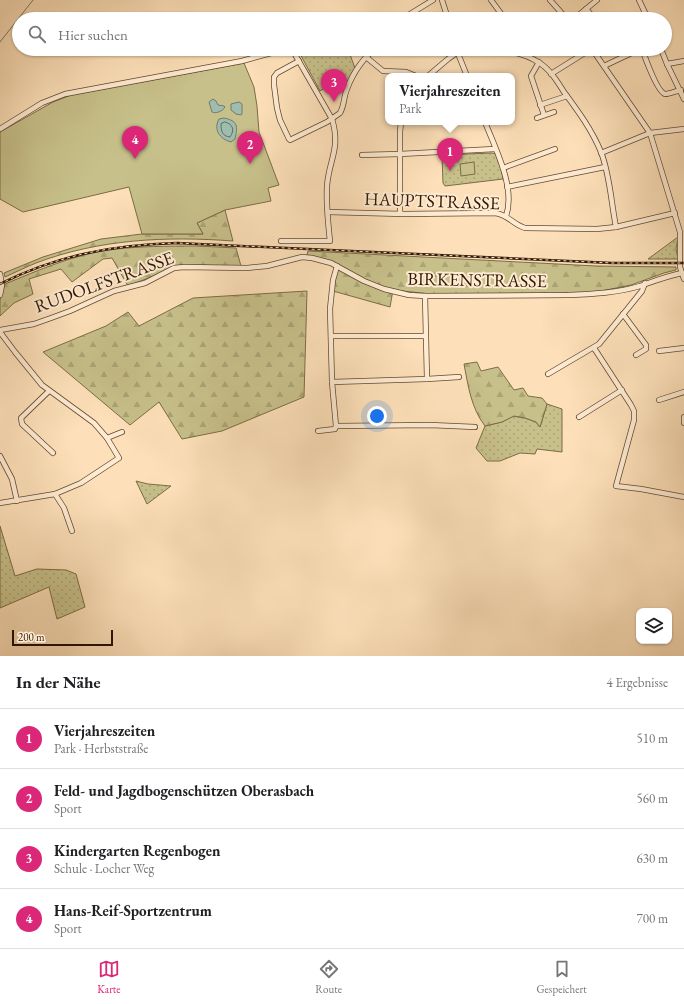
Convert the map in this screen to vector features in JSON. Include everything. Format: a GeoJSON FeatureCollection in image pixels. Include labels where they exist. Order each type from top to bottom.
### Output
{"type":"FeatureCollection","features":[{"type":"Feature","properties":{"kind":"street"},"geometry":{"type":"LineString","coordinates":[[417,12],[433,0]]}},
{"type":"Feature","properties":{"kind":"street"},"geometry":{"type":"LineString","coordinates":[[442,0],[446,12]]}},
{"type":"Feature","properties":{"kind":"street"},"geometry":{"type":"LineString","coordinates":[[491,0],[500,12]]}},
{"type":"Feature","properties":{"kind":"street"},"geometry":{"type":"LineString","coordinates":[[550,0],[561,12]]}},
{"type":"Feature","properties":{"kind":"street"},"geometry":{"type":"LineString","coordinates":[[582,12],[597,0]]}},
{"type":"Feature","properties":{"kind":"street"},"geometry":{"type":"LineString","coordinates":[[639,0],[645,12]]}},
{"type":"Feature","properties":{"kind":"street"},"geometry":{"type":"LineString","coordinates":[[0,129],[42,103],[65,94],[262,56]]}},
{"type":"Feature","properties":{"kind":"street"},"geometry":{"type":"LineString","coordinates":[[281,241],[330,241],[328,181],[336,144],[335,130],[332,119],[296,56]]}},
{"type":"Feature","properties":{"kind":"street"},"geometry":{"type":"LineString","coordinates":[[432,73],[452,56]]}},
{"type":"Feature","properties":{"kind":"street"},"geometry":{"type":"LineString","coordinates":[[461,56],[466,73]]}},
{"type":"Feature","properties":{"kind":"street"},"geometry":{"type":"LineString","coordinates":[[526,56],[539,62],[551,74],[591,131],[601,153],[605,167],[616,227]]}},
{"type":"Feature","properties":{"kind":"street"},"geometry":{"type":"LineString","coordinates":[[551,74],[580,56]]}},
{"type":"Feature","properties":{"kind":"street"},"geometry":{"type":"LineString","coordinates":[[596,56],[650,133],[682,239],[680,266],[684,279]]}},
{"type":"Feature","properties":{"kind":"street"},"geometry":{"type":"LineString","coordinates":[[604,66],[626,56]]}},
{"type":"Feature","properties":{"kind":"street"},"geometry":{"type":"LineString","coordinates":[[644,56],[661,92],[665,94],[681,90]]}},
{"type":"Feature","properties":{"kind":"street"},"geometry":{"type":"LineString","coordinates":[[664,56],[684,99]]}},
{"type":"Feature","properties":{"kind":"street"},"geometry":{"type":"LineString","coordinates":[[299,61],[277,72],[274,77],[277,108],[280,120],[289,139],[293,140],[338,116],[342,111],[346,93],[353,77],[359,65],[366,57],[383,71],[408,73]]}},
{"type":"Feature","properties":{"kind":"street"},"geometry":{"type":"LineString","coordinates":[[667,64],[684,61]]}},
{"type":"Feature","properties":{"kind":"street"},"geometry":{"type":"LineString","coordinates":[[539,62],[531,76],[544,116]]}},
{"type":"Feature","properties":{"kind":"street"},"geometry":{"type":"LineString","coordinates":[[540,105],[567,96]]}},
{"type":"Feature","properties":{"kind":"street"},"geometry":{"type":"LineString","coordinates":[[537,118],[554,112]]}},
{"type":"Feature","properties":{"kind":"street"},"geometry":{"type":"LineString","coordinates":[[400,213],[401,125]]}},
{"type":"Feature","properties":{"kind":"street"},"geometry":{"type":"LineString","coordinates":[[486,125],[503,168],[507,187],[508,206],[506,216]]}},
{"type":"Feature","properties":{"kind":"street"},"geometry":{"type":"LineString","coordinates":[[601,153],[650,133],[684,129]]}},
{"type":"Feature","properties":{"kind":"street"},"geometry":{"type":"LineString","coordinates":[[362,155],[495,149]]}},
{"type":"Feature","properties":{"kind":"street"},"geometry":{"type":"LineString","coordinates":[[503,168],[555,149]]}},
{"type":"Feature","properties":{"kind":"street"},"geometry":{"type":"LineString","coordinates":[[507,187],[605,167]]}},
{"type":"Feature","properties":{"kind":"street","name":"HAUPTSTRASSE"},"geometry":{"type":"LineString","coordinates":[[328,212],[494,213],[506,216],[520,226],[529,228],[583,230],[616,227],[675,214]]}},
{"type":"Feature","properties":{"kind":"street","name":"RUDOLFSTRASSE"},"geometry":{"type":"LineString","coordinates":[[0,333],[34,324],[70,311],[114,291],[144,283],[174,268],[247,268],[267,266],[302,257],[312,258],[337,266]]}},
{"type":"Feature","properties":{"kind":"street"},"geometry":{"type":"LineString","coordinates":[[336,426],[332,382],[331,299],[333,280],[337,266]]}},
{"type":"Feature","properties":{"kind":"street","name":"BIRKENSTRASSE"},"geometry":{"type":"LineString","coordinates":[[337,266],[348,273],[384,289],[397,293],[425,296],[568,296],[624,289],[682,273]]}},
{"type":"Feature","properties":{"kind":"street"},"geometry":{"type":"LineString","coordinates":[[0,274],[2,285],[0,295]]}},
{"type":"Feature","properties":{"kind":"street"},"geometry":{"type":"LineString","coordinates":[[548,374],[599,344],[642,291],[645,283]]}},
{"type":"Feature","properties":{"kind":"street"},"geometry":{"type":"LineString","coordinates":[[425,296],[427,379]]}},
{"type":"Feature","properties":{"kind":"street"},"geometry":{"type":"LineString","coordinates":[[623,314],[646,345],[646,349],[636,355]]}},
{"type":"Feature","properties":{"kind":"street"},"geometry":{"type":"LineString","coordinates":[[0,333],[38,380],[49,391],[94,423],[107,438],[119,458],[81,483],[55,494],[0,503]]}},
{"type":"Feature","properties":{"kind":"street"},"geometry":{"type":"LineString","coordinates":[[331,336],[425,336]]}},
{"type":"Feature","properties":{"kind":"street"},"geometry":{"type":"LineString","coordinates":[[594,348],[631,405],[634,416],[616,486],[684,497]]}},
{"type":"Feature","properties":{"kind":"street"},"geometry":{"type":"LineString","coordinates":[[659,351],[684,348]]}},
{"type":"Feature","properties":{"kind":"street"},"geometry":{"type":"LineString","coordinates":[[332,382],[459,377]]}},
{"type":"Feature","properties":{"kind":"street"},"geometry":{"type":"LineString","coordinates":[[579,417],[622,390]]}},
{"type":"Feature","properties":{"kind":"street"},"geometry":{"type":"LineString","coordinates":[[49,391],[21,418],[22,424],[53,453]]}},
{"type":"Feature","properties":{"kind":"street"},"geometry":{"type":"LineString","coordinates":[[659,400],[684,392]]}},
{"type":"Feature","properties":{"kind":"street"},"geometry":{"type":"LineString","coordinates":[[684,417],[684,423]]}},
{"type":"Feature","properties":{"kind":"street"},"geometry":{"type":"LineString","coordinates":[[318,431],[335,429],[336,426],[430,425],[475,427]]}},
{"type":"Feature","properties":{"kind":"street"},"geometry":{"type":"LineString","coordinates":[[107,438],[122,432]]}},
{"type":"Feature","properties":{"kind":"street"},"geometry":{"type":"LineString","coordinates":[[0,456],[12,479],[17,501]]}},
{"type":"Feature","properties":{"kind":"street"},"geometry":{"type":"LineString","coordinates":[[55,494],[64,508],[72,531]]}},
{"type":"Feature","properties":{"kind":"green space"},"geometry":{"type":"Polygon","coordinates":[[[301,56],[351,56],[355,68],[347,85],[336,81],[320,91],[301,56]]]}},
{"type":"Feature","properties":{"kind":"green space"},"geometry":{"type":"Polygon","coordinates":[[[244,63],[254,87],[259,132],[279,185],[268,188],[271,201],[225,210],[197,223],[203,234],[142,234],[129,187],[23,212],[0,199],[0,132],[53,102],[71,95],[244,63]]]}},
{"type":"Feature","properties":{"kind":"green space"},"geometry":{"type":"Polygon","coordinates":[[[496,154],[503,179],[445,186],[443,183],[442,155],[496,154]]]}},
{"type":"Feature","properties":{"kind":"green space"},"geometry":{"type":"Polygon","coordinates":[[[474,162],[475,174],[461,176],[460,164],[474,162]]]}},
{"type":"Feature","properties":{"kind":"green space"},"geometry":{"type":"Polygon","coordinates":[[[225,210],[233,241],[158,239],[109,244],[60,255],[36,263],[5,277],[4,273],[43,257],[101,239],[142,234],[203,234],[197,223],[225,210]]]}},
{"type":"Feature","properties":{"kind":"green space"},"geometry":{"type":"Polygon","coordinates":[[[678,237],[676,249],[678,259],[648,259],[678,237]]]}},
{"type":"Feature","properties":{"kind":"green space"},"geometry":{"type":"Polygon","coordinates":[[[198,246],[236,248],[241,266],[181,265],[128,286],[112,258],[103,259],[72,282],[61,269],[29,279],[33,294],[14,303],[0,316],[0,300],[5,284],[56,264],[82,255],[109,250],[142,247],[198,246]]]}},
{"type":"Feature","properties":{"kind":"green space"},"geometry":{"type":"Polygon","coordinates":[[[308,251],[596,266],[676,267],[676,270],[631,285],[581,295],[441,295],[393,290],[390,307],[333,291],[338,265],[331,261],[307,255],[308,251]]]}},
{"type":"Feature","properties":{"kind":"green space"},"geometry":{"type":"Polygon","coordinates":[[[307,291],[304,397],[222,431],[182,439],[159,402],[130,425],[43,352],[106,326],[128,312],[139,326],[193,298],[307,291]]]}},
{"type":"Feature","properties":{"kind":"green space"},"geometry":{"type":"Polygon","coordinates":[[[477,362],[481,371],[498,367],[514,390],[523,388],[528,396],[542,398],[547,404],[540,427],[536,422],[514,416],[502,422],[485,426],[473,404],[464,364],[477,362]]]}},
{"type":"Feature","properties":{"kind":"green space"},"geometry":{"type":"Polygon","coordinates":[[[547,404],[562,409],[562,452],[537,449],[535,454],[520,453],[500,461],[487,461],[476,448],[485,426],[502,422],[513,416],[536,422],[540,427],[547,404]]]}},
{"type":"Feature","properties":{"kind":"green space"},"geometry":{"type":"Polygon","coordinates":[[[136,481],[148,484],[171,486],[147,504],[136,481]]]}},
{"type":"Feature","properties":{"kind":"green space"},"geometry":{"type":"Polygon","coordinates":[[[0,526],[15,576],[37,569],[66,570],[76,574],[85,607],[57,619],[49,587],[0,608],[0,526]]]}},
{"type":"Feature","properties":{"kind":"water"},"geometry":{"type":"Polygon","coordinates":[[[213,99],[218,105],[225,107],[221,111],[214,113],[212,112],[209,102],[213,99]]]}},
{"type":"Feature","properties":{"kind":"water"},"geometry":{"type":"Polygon","coordinates":[[[239,102],[242,104],[241,115],[236,114],[231,110],[231,104],[239,102]]]}},
{"type":"Feature","properties":{"kind":"water"},"geometry":{"type":"Polygon","coordinates":[[[224,118],[232,121],[237,127],[235,139],[231,142],[224,139],[217,130],[217,123],[219,119],[224,118]]]}},
{"type":"Feature","properties":{"kind":"waterway"},"geometry":{"type":"LineString","coordinates":[[24,12],[33,0]]}},
{"type":"Feature","properties":{"kind":"waterway"},"geometry":{"type":"LineString","coordinates":[[0,42],[12,27]]}},
{"type":"Feature","properties":{"kind":"railway"},"geometry":{"type":"LineString","coordinates":[[0,284],[43,266],[86,253],[130,246],[177,243],[612,263],[684,263]]}},
{"type":"Feature","properties":{"kind":"place","name":"Kindergarten Regenbogen"},"geometry":{"type":"Point","coordinates":[334,102]}},
{"type":"Feature","properties":{"kind":"place","name":"Hans-Reif-Sportzentrum"},"geometry":{"type":"Point","coordinates":[135,159]}},
{"type":"Feature","properties":{"kind":"place","name":"Feld- und Jagdbogenschützen Oberasbach"},"geometry":{"type":"Point","coordinates":[250,164]}},
{"type":"Feature","properties":{"kind":"place","name":"Vierjahreszeiten"},"geometry":{"type":"Point","coordinates":[450,171]}}]}
